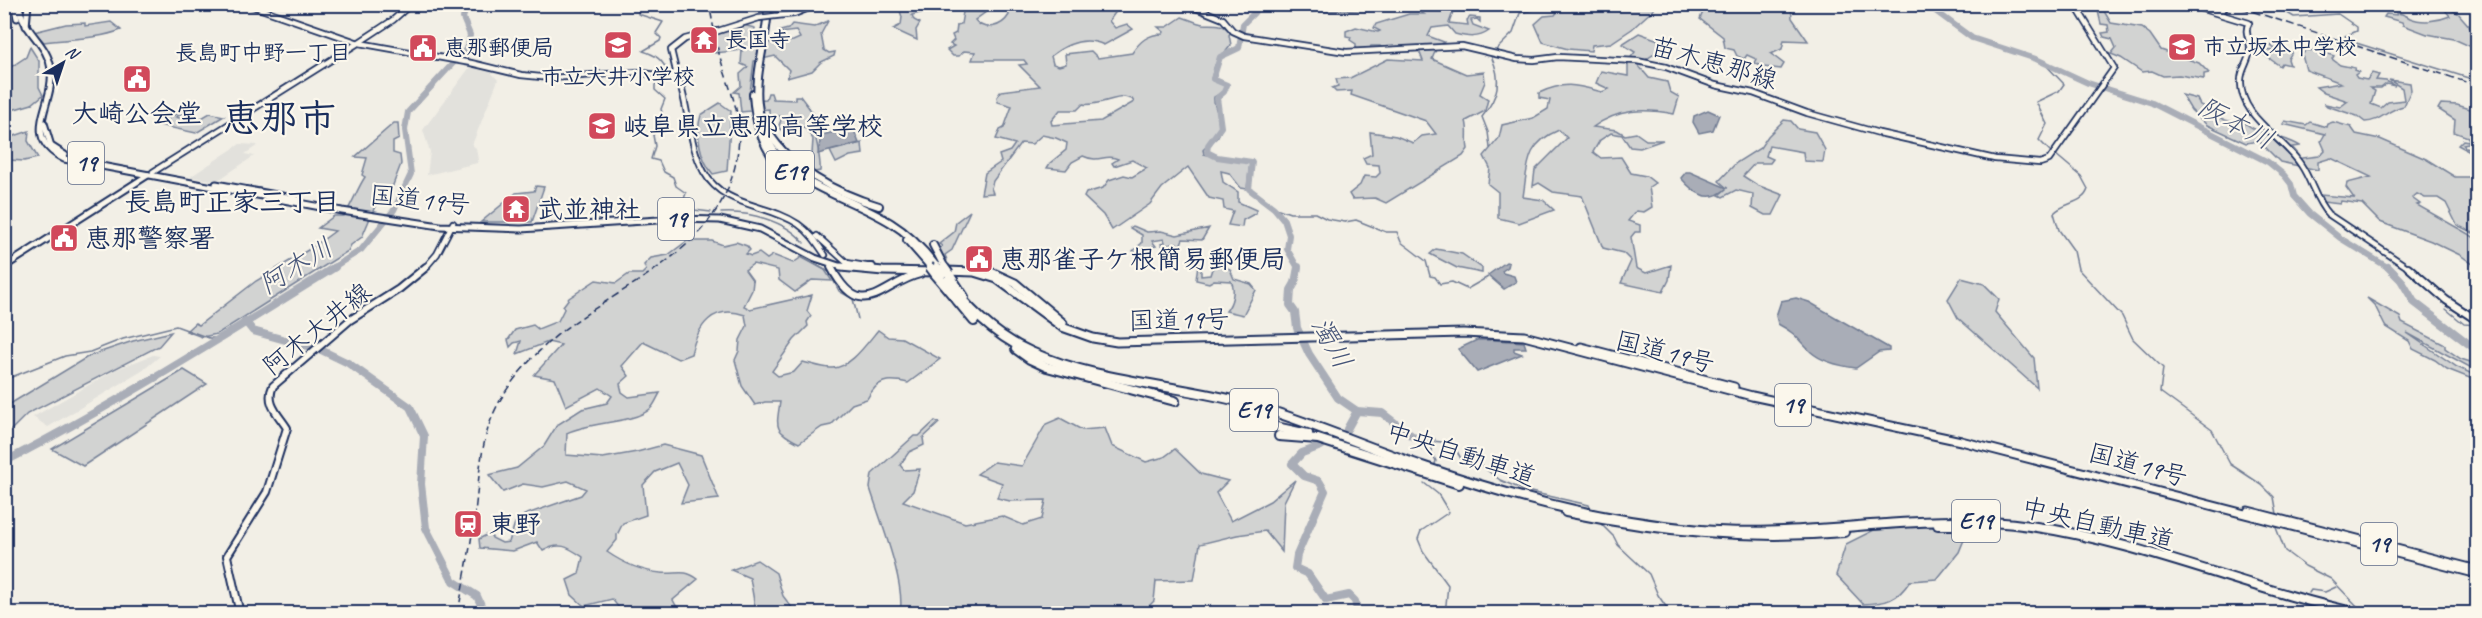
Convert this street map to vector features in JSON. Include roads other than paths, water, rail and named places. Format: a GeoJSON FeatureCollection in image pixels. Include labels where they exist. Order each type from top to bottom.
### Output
{"type":"FeatureCollection","features":[{"type":"Feature","properties":{"kind":"highway"},"geometry":{"type":"LineString","coordinates":[[14,4],[16,17],[28,29]]}},
{"type":"Feature","properties":{"kind":"highway","name":"国道19号"},"geometry":{"type":"LineString","coordinates":[[19,4],[18,12],[46,54],[52,71],[40,137],[48,151],[64,159],[408,221],[521,229],[674,219],[720,220],[760,229],[815,258],[837,266],[892,272],[939,270],[974,272],[997,279],[1052,321],[1073,332],[1093,338],[1142,343],[1463,333],[1524,336],[1752,396],[1961,441],[2478,570]]}},
{"type":"Feature","properties":{"kind":"highway"},"geometry":{"type":"LineString","coordinates":[[28,4],[28,29]]}},
{"type":"Feature","properties":{"kind":"highway","name":"中央自動車道"},"geometry":{"type":"LineString","coordinates":[[766,4],[768,20],[757,78],[760,117],[772,149],[786,168],[809,184],[898,227],[916,242],[964,305],[995,331],[1034,353],[1074,368],[1244,403],[1461,479],[1597,516]]}},
{"type":"Feature","properties":{"kind":"highway","name":"中央自動車道"},"geometry":{"type":"LineString","coordinates":[[766,4],[755,67],[753,93],[755,116],[766,150],[781,170],[796,181],[867,214],[894,230],[939,270],[971,318],[1016,350],[1050,364],[1088,375],[1202,397],[1267,414],[1459,484],[1517,501],[1663,530],[1736,537],[1793,537],[1929,525],[2006,528],[2053,535],[2108,548],[2272,597],[2340,612],[2362,614]]}},
{"type":"Feature","properties":{"kind":"highway"},"geometry":{"type":"LineString","coordinates":[[760,117],[779,150],[800,170],[834,188],[879,206]]}},
{"type":"Feature","properties":{"kind":"highway"},"geometry":{"type":"LineString","coordinates":[[4,267],[151,174]]}},
{"type":"Feature","properties":{"kind":"highway","name":"国道19号"},"geometry":{"type":"LineString","coordinates":[[452,224],[533,225],[680,215],[717,216],[759,225],[813,253],[841,263],[882,268],[960,268],[991,272],[1015,284],[1064,323],[1084,332],[1110,338],[1148,340],[1289,337]]}},
{"type":"Feature","properties":{"kind":"highway"},"geometry":{"type":"LineString","coordinates":[[933,245],[939,270]]}},
{"type":"Feature","properties":{"kind":"highway"},"geometry":{"type":"LineString","coordinates":[[1016,350],[1033,360],[1068,373],[1175,401]]}},
{"type":"Feature","properties":{"kind":"highway"},"geometry":{"type":"LineString","coordinates":[[1267,425],[1459,484]]}},
{"type":"Feature","properties":{"kind":"highway"},"geometry":{"type":"LineString","coordinates":[[1279,436],[1318,439]]}},
{"type":"Feature","properties":{"kind":"highway","name":"国道19号"},"geometry":{"type":"LineString","coordinates":[[2282,522],[2478,574]]}},
{"type":"Feature","properties":{"kind":"main road"},"geometry":{"type":"LineString","coordinates":[[247,4],[358,43],[548,78],[648,72],[668,76],[680,83],[701,166],[711,182],[729,196],[790,218],[847,263],[882,268]]}},
{"type":"Feature","properties":{"kind":"main road"},"geometry":{"type":"LineString","coordinates":[[151,174],[358,43],[393,20],[411,4]]}},
{"type":"Feature","properties":{"kind":"main road"},"geometry":{"type":"LineString","coordinates":[[668,76],[676,71],[671,50],[685,39],[759,18],[795,14],[819,4]]}},
{"type":"Feature","properties":{"kind":"main road","name":"苗木恵那線"},"geometry":{"type":"LineString","coordinates":[[1185,4],[1223,19],[1238,34],[1244,36],[1264,41],[1346,52],[1434,50],[1462,46],[1532,60],[1558,57],[1643,62],[1719,87],[1753,93],[1807,113],[1979,156],[2040,163],[2048,161],[2114,66],[2077,8],[2078,4]]}},
{"type":"Feature","properties":{"kind":"main road"},"geometry":{"type":"LineString","coordinates":[[2186,4],[2249,23],[2245,28],[2251,51],[2240,74],[2242,93],[2253,112],[2304,170],[2322,207],[2330,215],[2399,260],[2458,309],[2478,321]]}},
{"type":"Feature","properties":{"kind":"main road"},"geometry":{"type":"LineString","coordinates":[[2219,13],[2229,4]]}},
{"type":"Feature","properties":{"kind":"main road","name":"阿木大井線"},"geometry":{"type":"LineString","coordinates":[[240,614],[227,556],[268,490],[287,428],[272,406],[269,394],[278,380],[356,316],[399,289],[426,267],[437,254],[452,224]]}},
{"type":"Feature","properties":{"kind":"main road"},"geometry":{"type":"LineString","coordinates":[[813,234],[825,255]]}},
{"type":"Feature","properties":{"kind":"main road"},"geometry":{"type":"LineString","coordinates":[[831,267],[842,288],[854,294],[882,293],[914,275],[939,270]]}},
{"type":"Feature","properties":{"kind":"main road"},"geometry":{"type":"LineString","coordinates":[[892,272],[905,274],[906,277],[899,283]]}},
{"type":"Feature","properties":{"kind":"waterway"},"geometry":{"type":"LineString","coordinates":[[56,4],[69,4]]}},
{"type":"Feature","properties":{"kind":"waterway","name":"阿木川"},"geometry":{"type":"LineString","coordinates":[[332,268],[361,250],[394,210],[411,174],[405,130],[408,112],[468,47],[470,35],[463,18],[467,4]]}},
{"type":"Feature","properties":{"kind":"waterway"},"geometry":{"type":"LineString","coordinates":[[640,4],[638,14],[663,22],[656,33],[661,38],[660,41],[643,51],[661,61],[668,73],[666,75]]}},
{"type":"Feature","properties":{"kind":"waterway","name":"濁川"},"geometry":{"type":"LineString","coordinates":[[1258,4],[1254,13],[1243,24],[1239,48],[1220,57],[1213,79],[1227,85],[1224,92],[1217,98],[1221,127],[1208,145],[1207,152],[1217,157],[1252,162],[1249,189],[1274,208],[1284,220],[1289,235],[1287,249],[1298,268]]}},
{"type":"Feature","properties":{"kind":"waterway"},"geometry":{"type":"LineString","coordinates":[[1494,52],[1513,33],[1520,13],[1532,10],[1533,6],[1539,4]]}},
{"type":"Feature","properties":{"kind":"waterway","name":"阪本川"},"geometry":{"type":"LineString","coordinates":[[1926,4],[1972,38],[2036,59],[2088,83],[2152,103],[2268,162],[2284,175],[2291,184],[2294,196],[2310,214],[2340,238],[2389,268]]}},
{"type":"Feature","properties":{"kind":"waterway"},"geometry":{"type":"LineString","coordinates":[[2272,4],[2294,17],[2338,14],[2357,27],[2357,31],[2345,36],[2353,42],[2478,81]]}},
{"type":"Feature","properties":{"kind":"waterway"},"geometry":{"type":"LineString","coordinates":[[1490,148],[1488,132],[1482,117],[1492,102],[1497,88],[1497,73],[1491,56]]}},
{"type":"Feature","properties":{"kind":"waterway"},"geometry":{"type":"LineString","coordinates":[[2043,62],[2064,84],[2059,91],[2036,102],[2047,124],[2039,140],[2051,152]]}},
{"type":"Feature","properties":{"kind":"waterway"},"geometry":{"type":"LineString","coordinates":[[662,78],[655,85],[655,90],[665,99],[661,109],[662,120],[653,135],[655,146],[651,159],[659,161],[664,172],[673,177],[676,186],[686,193],[683,202],[694,210],[711,212]]}},
{"type":"Feature","properties":{"kind":"waterway"},"geometry":{"type":"LineString","coordinates":[[2055,154],[2081,176],[2088,189],[2082,198],[2054,213],[2059,230],[2074,251],[2078,269],[2122,316],[2133,339],[2163,368],[2160,392],[2212,430],[2230,464],[2262,485],[2274,497],[2277,514]]}},
{"type":"Feature","properties":{"kind":"waterway"},"geometry":{"type":"LineString","coordinates":[[1273,207],[1290,213],[1315,213],[1327,219],[1345,222],[1356,220],[1386,232],[1397,232],[1401,242],[1426,261],[1430,276],[1435,277],[1440,284],[1452,282],[1467,289],[1488,277]]}},
{"type":"Feature","properties":{"kind":"waterway"},"geometry":{"type":"LineString","coordinates":[[721,213],[743,214],[766,219],[788,229],[804,243]]}},
{"type":"Feature","properties":{"kind":"waterway"},"geometry":{"type":"LineString","coordinates":[[801,257],[829,272],[839,291],[853,299],[858,319]]}},
{"type":"Feature","properties":{"kind":"waterway","name":"阿木川"},"geometry":{"type":"LineString","coordinates":[[246,322],[335,267]]}},
{"type":"Feature","properties":{"kind":"waterway","name":"濁川"},"geometry":{"type":"LineString","coordinates":[[1298,268],[1291,290],[1290,305],[1295,312],[1297,328],[1309,354],[1338,398],[1357,411]]}},
{"type":"Feature","properties":{"kind":"waterway","name":"阪本川"},"geometry":{"type":"LineString","coordinates":[[2389,268],[2401,280],[2414,302],[2478,351]]}},
{"type":"Feature","properties":{"kind":"waterway"},"geometry":{"type":"LineString","coordinates":[[2446,309],[2464,324],[2478,325]]}},
{"type":"Feature","properties":{"kind":"waterway","name":"阿木川"},"geometry":{"type":"LineString","coordinates":[[4,462],[130,392],[246,322]]}},
{"type":"Feature","properties":{"kind":"waterway"},"geometry":{"type":"LineString","coordinates":[[246,322],[253,331],[321,350],[348,363],[410,407],[424,436],[421,484],[426,528],[453,581],[477,596],[481,605],[480,614]]}},
{"type":"Feature","properties":{"kind":"waterway"},"geometry":{"type":"LineString","coordinates":[[4,380],[65,356],[90,352],[123,339],[176,326],[209,338],[218,338]]}},
{"type":"Feature","properties":{"kind":"waterway"},"geometry":{"type":"LineString","coordinates":[[1347,429],[1357,411]]}},
{"type":"Feature","properties":{"kind":"waterway","name":"濁川"},"geometry":{"type":"LineString","coordinates":[[1357,411],[1382,413],[1412,436],[1432,441]]}},
{"type":"Feature","properties":{"kind":"waterway"},"geometry":{"type":"LineString","coordinates":[[1434,467],[1436,461],[1432,453],[1432,441],[1452,443],[1463,462],[1475,461],[1500,480],[1526,491],[1589,505],[1591,510]]}},
{"type":"Feature","properties":{"kind":"waterway"},"geometry":{"type":"LineString","coordinates":[[1321,446],[1302,453],[1292,464],[1304,476],[1319,481],[1325,491],[1297,555],[1295,568],[1308,574],[1326,600],[1349,595],[1355,601],[1358,614]]}},
{"type":"Feature","properties":{"kind":"waterway"},"geometry":{"type":"LineString","coordinates":[[1424,483],[1438,494],[1449,512],[1421,531],[1418,539],[1423,551],[1448,585],[1445,614]]}},
{"type":"Feature","properties":{"kind":"waterway"},"geometry":{"type":"LineString","coordinates":[[1599,522],[1614,537],[1618,545],[1649,574],[1658,595],[1671,614]]}},
{"type":"Feature","properties":{"kind":"waterway"},"geometry":{"type":"LineString","coordinates":[[2275,525],[2285,551],[2305,566],[2331,579],[2362,611]]}},
{"type":"Feature","properties":{"kind":"waterway"},"geometry":{"type":"LineString","coordinates":[[2309,593],[2311,590],[2325,592],[2336,587]]}},
{"type":"Feature","properties":{"kind":"railway"},"geometry":{"type":"LineString","coordinates":[[458,614],[485,439],[504,394],[530,360],[562,331],[677,253],[701,230],[720,204],[733,173],[739,126],[718,51],[709,4]]}},
{"type":"Feature","properties":{"kind":"railway"},"geometry":{"type":"LineString","coordinates":[[2230,4],[2478,86]]}},
{"type":"Feature","properties":{"kind":"place","name":"長国寺"},"geometry":{"type":"Point","coordinates":[704,40]}},
{"type":"Feature","properties":{"kind":"place","name":"市立大井小学校"},"geometry":{"type":"Point","coordinates":[618,45]}},
{"type":"Feature","properties":{"kind":"place","name":"市立坂本中学校"},"geometry":{"type":"Point","coordinates":[2182,47]}},
{"type":"Feature","properties":{"kind":"place","name":"恵那郵便局"},"geometry":{"type":"Point","coordinates":[423,48]}},
{"type":"Feature","properties":{"kind":"place","name":"大崎公会堂"},"geometry":{"type":"Point","coordinates":[137,79]}},
{"type":"Feature","properties":{"kind":"place","name":"岐阜県立恵那高等学校"},"geometry":{"type":"Point","coordinates":[602,126]}},
{"type":"Feature","properties":{"kind":"place","name":"武並神社"},"geometry":{"type":"Point","coordinates":[516,209]}},
{"type":"Feature","properties":{"kind":"place","name":"恵那警察署"},"geometry":{"type":"Point","coordinates":[64,238]}},
{"type":"Feature","properties":{"kind":"place","name":"恵那雀子ケ根簡易郵便局"},"geometry":{"type":"Point","coordinates":[979,259]}},
{"type":"Feature","properties":{"kind":"place","name":"東野"},"geometry":{"type":"Point","coordinates":[468,524]}},
{"type":"Feature","properties":{"kind":"district","name":"長島町中野一丁目"},"geometry":{"type":"Point","coordinates":[263,53]}},
{"type":"Feature","properties":{"kind":"district","name":"恵那市"},"geometry":{"type":"Point","coordinates":[279,118]}},
{"type":"Feature","properties":{"kind":"district","name":"長島町正家三丁目"},"geometry":{"type":"Point","coordinates":[232,202]}}]}
